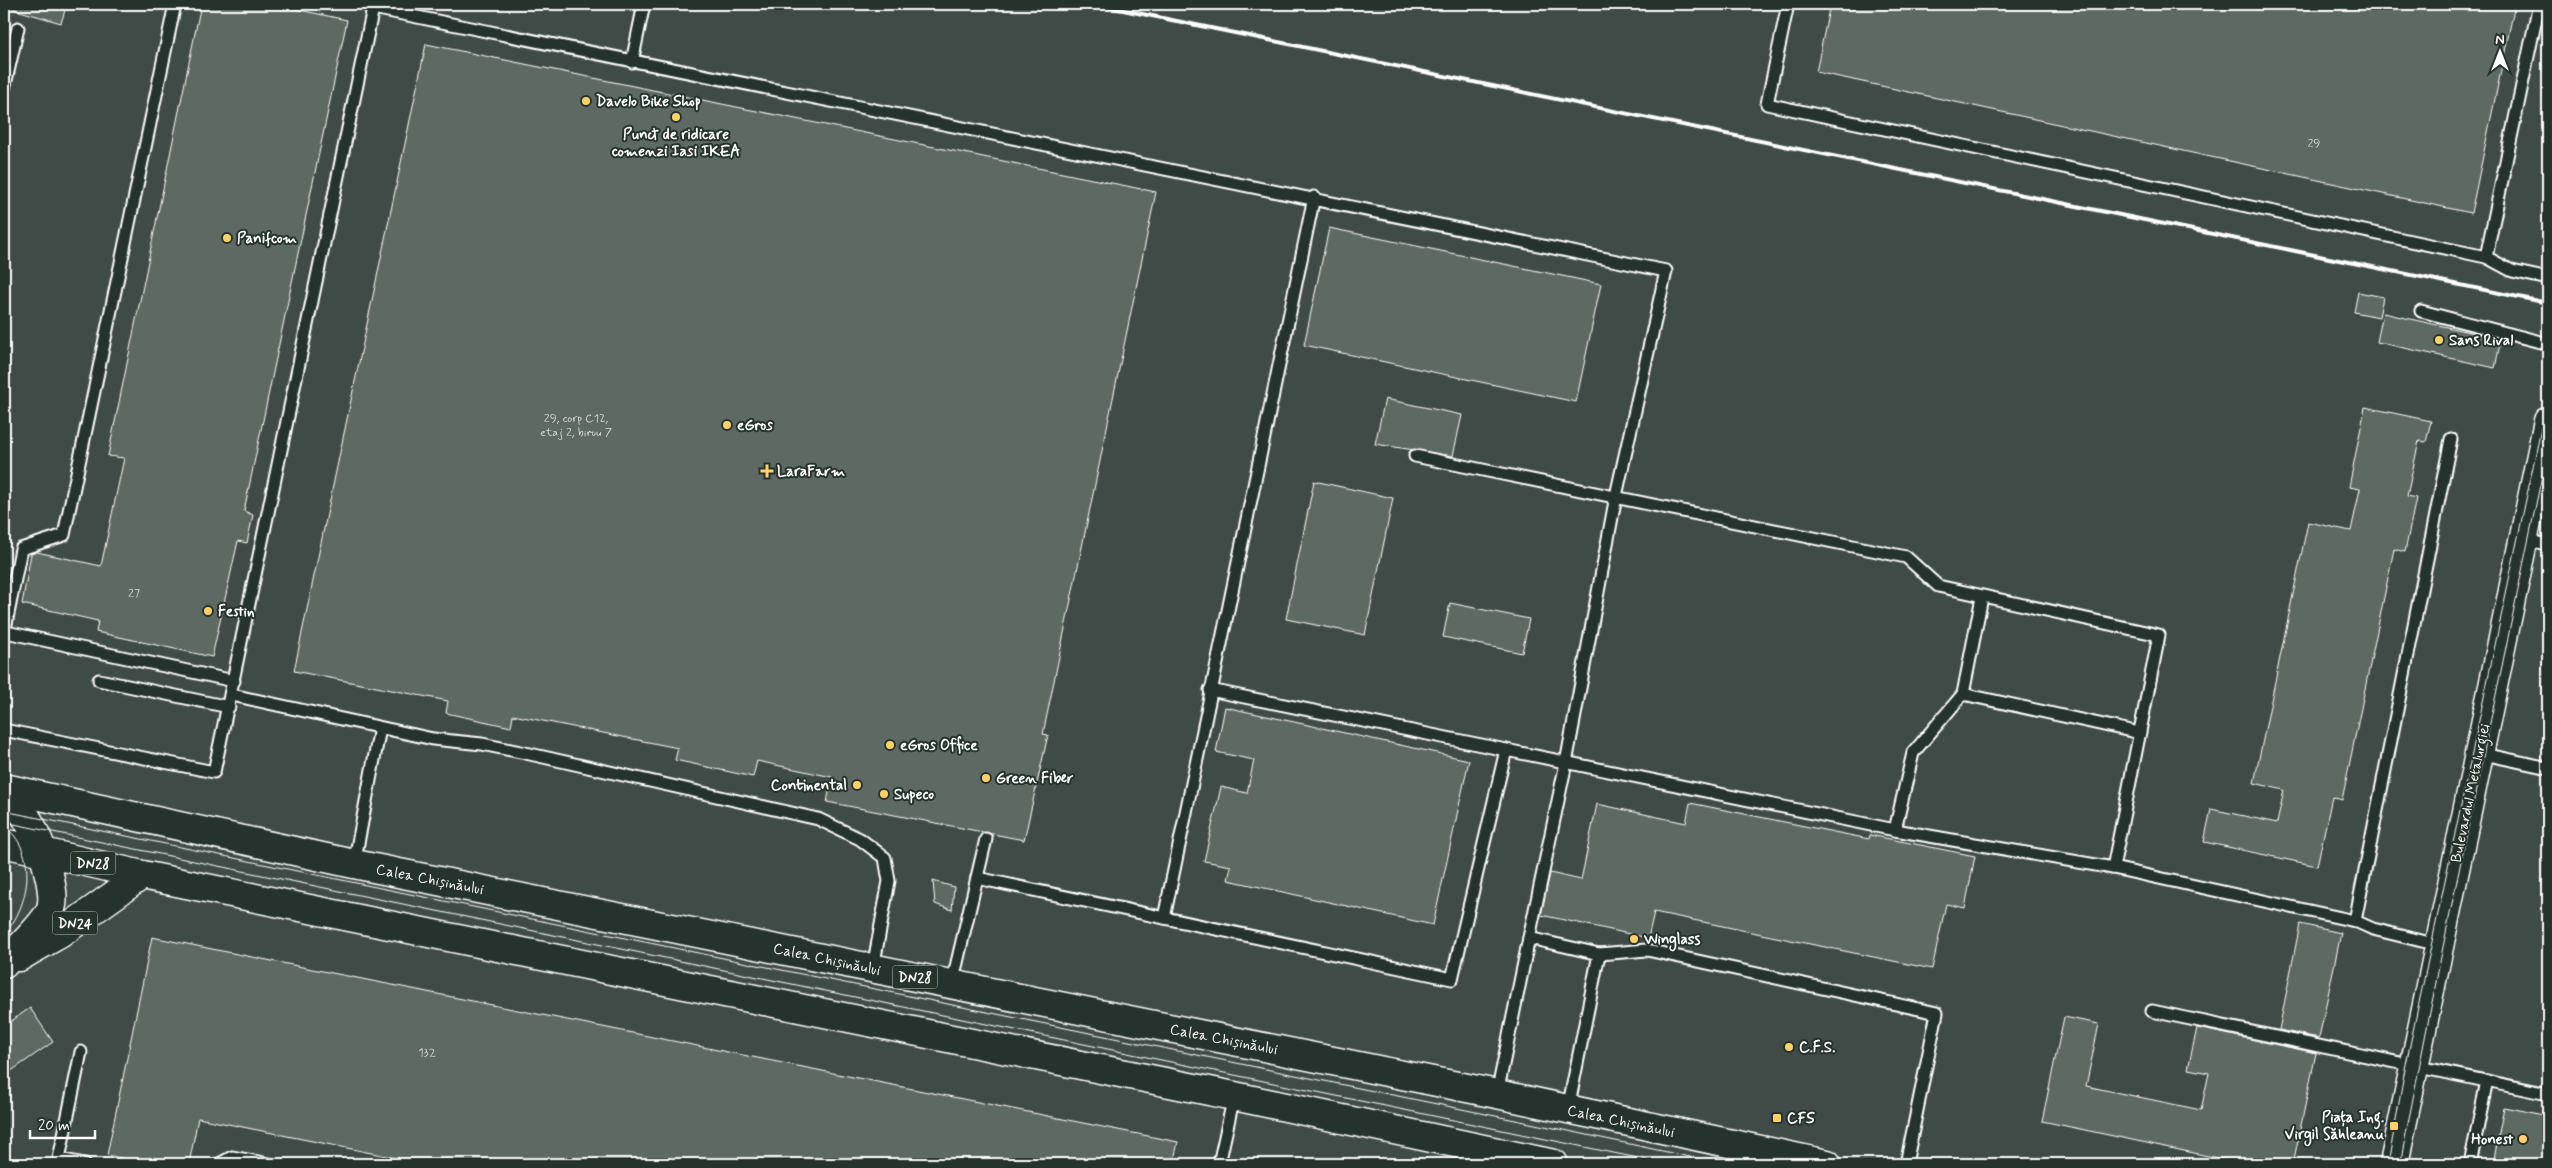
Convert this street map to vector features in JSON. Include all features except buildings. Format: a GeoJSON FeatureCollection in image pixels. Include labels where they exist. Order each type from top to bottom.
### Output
{"type":"FeatureCollection","features":[{"type":"Feature","properties":{"kind":"main road","name":"Bulevardul Metalurgiei"},"geometry":{"type":"LineString","coordinates":[[2394,1164],[2412,1065],[2479,753],[2536,543],[2548,421]]}},
{"type":"Feature","properties":{"kind":"main road","name":"Calea Chișinăului"},"geometry":{"type":"LineString","coordinates":[[4,789],[354,864],[1498,1094],[1827,1164]]}},
{"type":"Feature","properties":{"kind":"main road","name":"DN24"},"geometry":{"type":"LineString","coordinates":[[4,789],[25,815],[45,852],[53,895],[50,912],[4,965]]}},
{"type":"Feature","properties":{"kind":"main road","name":"DN28"},"geometry":{"type":"LineString","coordinates":[[4,844],[142,875],[1234,1096],[1554,1164]]}},
{"type":"Feature","properties":{"kind":"main road","name":"DN24"},"geometry":{"type":"LineString","coordinates":[[4,965],[61,933],[142,875]]}},
{"type":"Feature","properties":{"kind":"lane"},"geometry":{"type":"LineString","coordinates":[[175,4],[64,535],[21,549],[5,633],[234,681]]}},
{"type":"Feature","properties":{"kind":"lane"},"geometry":{"type":"LineString","coordinates":[[632,62],[644,4]]}},
{"type":"Feature","properties":{"kind":"lane"},"geometry":{"type":"LineString","coordinates":[[1788,4],[1767,104],[2486,257],[2512,271],[2548,279]]}},
{"type":"Feature","properties":{"kind":"lane"},"geometry":{"type":"LineString","coordinates":[[2486,257],[2539,4]]}},
{"type":"Feature","properties":{"kind":"lane"},"geometry":{"type":"LineString","coordinates":[[4,730],[214,772],[232,695],[368,6],[632,62],[1314,197],[1666,271],[1616,496],[1566,763],[1498,1094]]}},
{"type":"Feature","properties":{"kind":"lane"},"geometry":{"type":"LineString","coordinates":[[4,88],[18,28]]}},
{"type":"Feature","properties":{"kind":"lane"},"geometry":{"type":"LineString","coordinates":[[1164,918],[1314,197]]}},
{"type":"Feature","properties":{"kind":"lane"},"geometry":{"type":"LineString","coordinates":[[2421,311],[2548,344]]}},
{"type":"Feature","properties":{"kind":"lane"},"geometry":{"type":"LineString","coordinates":[[2355,921],[2450,439]]}},
{"type":"Feature","properties":{"kind":"lane"},"geometry":{"type":"LineString","coordinates":[[1415,456],[1906,557],[1938,586],[2159,635],[2113,868]]}},
{"type":"Feature","properties":{"kind":"lane"},"geometry":{"type":"LineString","coordinates":[[1895,830],[1912,753],[1963,694],[1982,597]]}},
{"type":"Feature","properties":{"kind":"lane"},"geometry":{"type":"LineString","coordinates":[[99,680],[229,707]]}},
{"type":"Feature","properties":{"kind":"lane"},"geometry":{"type":"LineString","coordinates":[[1210,690],[1895,830],[2113,868],[2355,921],[2373,929],[2438,945]]}},
{"type":"Feature","properties":{"kind":"lane"},"geometry":{"type":"LineString","coordinates":[[1963,694],[2140,734]]}},
{"type":"Feature","properties":{"kind":"lane"},"geometry":{"type":"LineString","coordinates":[[232,695],[433,739],[482,744],[520,752],[818,819],[860,839],[885,858],[889,881],[873,968]]}},
{"type":"Feature","properties":{"kind":"lane"},"geometry":{"type":"LineString","coordinates":[[354,864],[380,728]]}},
{"type":"Feature","properties":{"kind":"lane"},"geometry":{"type":"LineString","coordinates":[[977,878],[1452,979],[1506,750]]}},
{"type":"Feature","properties":{"kind":"lane"},"geometry":{"type":"LineString","coordinates":[[2479,753],[2548,768]]}},
{"type":"Feature","properties":{"kind":"lane"},"geometry":{"type":"LineString","coordinates":[[952,984],[986,838]]}},
{"type":"Feature","properties":{"kind":"lane"},"geometry":{"type":"LineString","coordinates":[[1529,938],[1599,954],[1647,950],[1937,1013],[1906,1164]]}},
{"type":"Feature","properties":{"kind":"lane"},"geometry":{"type":"LineString","coordinates":[[1568,1110],[1599,954]]}},
{"type":"Feature","properties":{"kind":"lane"},"geometry":{"type":"LineString","coordinates":[[2152,1011],[2548,1094]]}},
{"type":"Feature","properties":{"kind":"lane"},"geometry":{"type":"LineString","coordinates":[[81,1052],[58,1159],[85,1164]]}},
{"type":"Feature","properties":{"kind":"lane"},"geometry":{"type":"LineString","coordinates":[[2470,1164],[2487,1081]]}},
{"type":"Feature","properties":{"kind":"lane"},"geometry":{"type":"LineString","coordinates":[[1220,1164],[1234,1096]]}},
{"type":"Feature","properties":{"kind":"lane"},"geometry":{"type":"LineString","coordinates":[[219,1164],[232,1157],[269,1164]]}},
{"type":"Feature","properties":{"kind":"shaded area"},"geometry":{"type":"Polygon","coordinates":[[[4,4],[2548,4],[2548,1164],[4,1164],[4,4]]]}},
{"type":"Feature","properties":{"kind":"tram line"},"geometry":{"type":"LineString","coordinates":[[2388,1164],[2406,1064],[2548,396]]}},
{"type":"Feature","properties":{"kind":"tram line"},"geometry":{"type":"LineString","coordinates":[[2400,1164],[2443,947],[2548,447]]}},
{"type":"Feature","properties":{"kind":"tram line"},"geometry":{"type":"LineString","coordinates":[[4,811],[1723,1164]]}},
{"type":"Feature","properties":{"kind":"tram line"},"geometry":{"type":"LineString","coordinates":[[4,822],[1667,1164]]}},
{"type":"Feature","properties":{"kind":"tram line"},"geometry":{"type":"LineString","coordinates":[[4,826],[15,837],[22,850],[26,864],[27,879],[25,895],[20,909],[13,923],[4,934]]}},
{"type":"Feature","properties":{"kind":"railway"},"geometry":{"type":"LineString","coordinates":[[1094,4],[2548,303]]}},
{"type":"Feature","properties":{"kind":"place","name":"Davelo Bike Shop"},"geometry":{"type":"Point","coordinates":[586,101]}},
{"type":"Feature","properties":{"kind":"place","name":"Punct de ridicare comenzi Iasi IKEA"},"geometry":{"type":"Point","coordinates":[676,117]}},
{"type":"Feature","properties":{"kind":"place","name":"Panifcom"},"geometry":{"type":"Point","coordinates":[227,238]}},
{"type":"Feature","properties":{"kind":"place","name":"Sans Rival"},"geometry":{"type":"Point","coordinates":[2439,340]}},
{"type":"Feature","properties":{"kind":"place","name":"eGros"},"geometry":{"type":"Point","coordinates":[727,425]}},
{"type":"Feature","properties":{"kind":"place","name":"LaraFarm"},"geometry":{"type":"Point","coordinates":[767,471]}},
{"type":"Feature","properties":{"kind":"place","name":"Festin"},"geometry":{"type":"Point","coordinates":[208,611]}},
{"type":"Feature","properties":{"kind":"place","name":"eGros Office"},"geometry":{"type":"Point","coordinates":[890,745]}},
{"type":"Feature","properties":{"kind":"place","name":"Green Fiber"},"geometry":{"type":"Point","coordinates":[986,778]}},
{"type":"Feature","properties":{"kind":"place","name":"Continental"},"geometry":{"type":"Point","coordinates":[857,785]}},
{"type":"Feature","properties":{"kind":"place","name":"Supeco"},"geometry":{"type":"Point","coordinates":[884,794]}},
{"type":"Feature","properties":{"kind":"place","name":"Winglass"},"geometry":{"type":"Point","coordinates":[1634,939]}},
{"type":"Feature","properties":{"kind":"place","name":"C.F.S."},"geometry":{"type":"Point","coordinates":[1789,1047]}},
{"type":"Feature","properties":{"kind":"place","name":"CFS"},"geometry":{"type":"Point","coordinates":[1777,1118]}},
{"type":"Feature","properties":{"kind":"place","name":"Piața Ing. Virgil Săhleanu"},"geometry":{"type":"Point","coordinates":[2394,1126]}},
{"type":"Feature","properties":{"kind":"place","name":"Honest"},"geometry":{"type":"Point","coordinates":[2523,1139]}}]}
